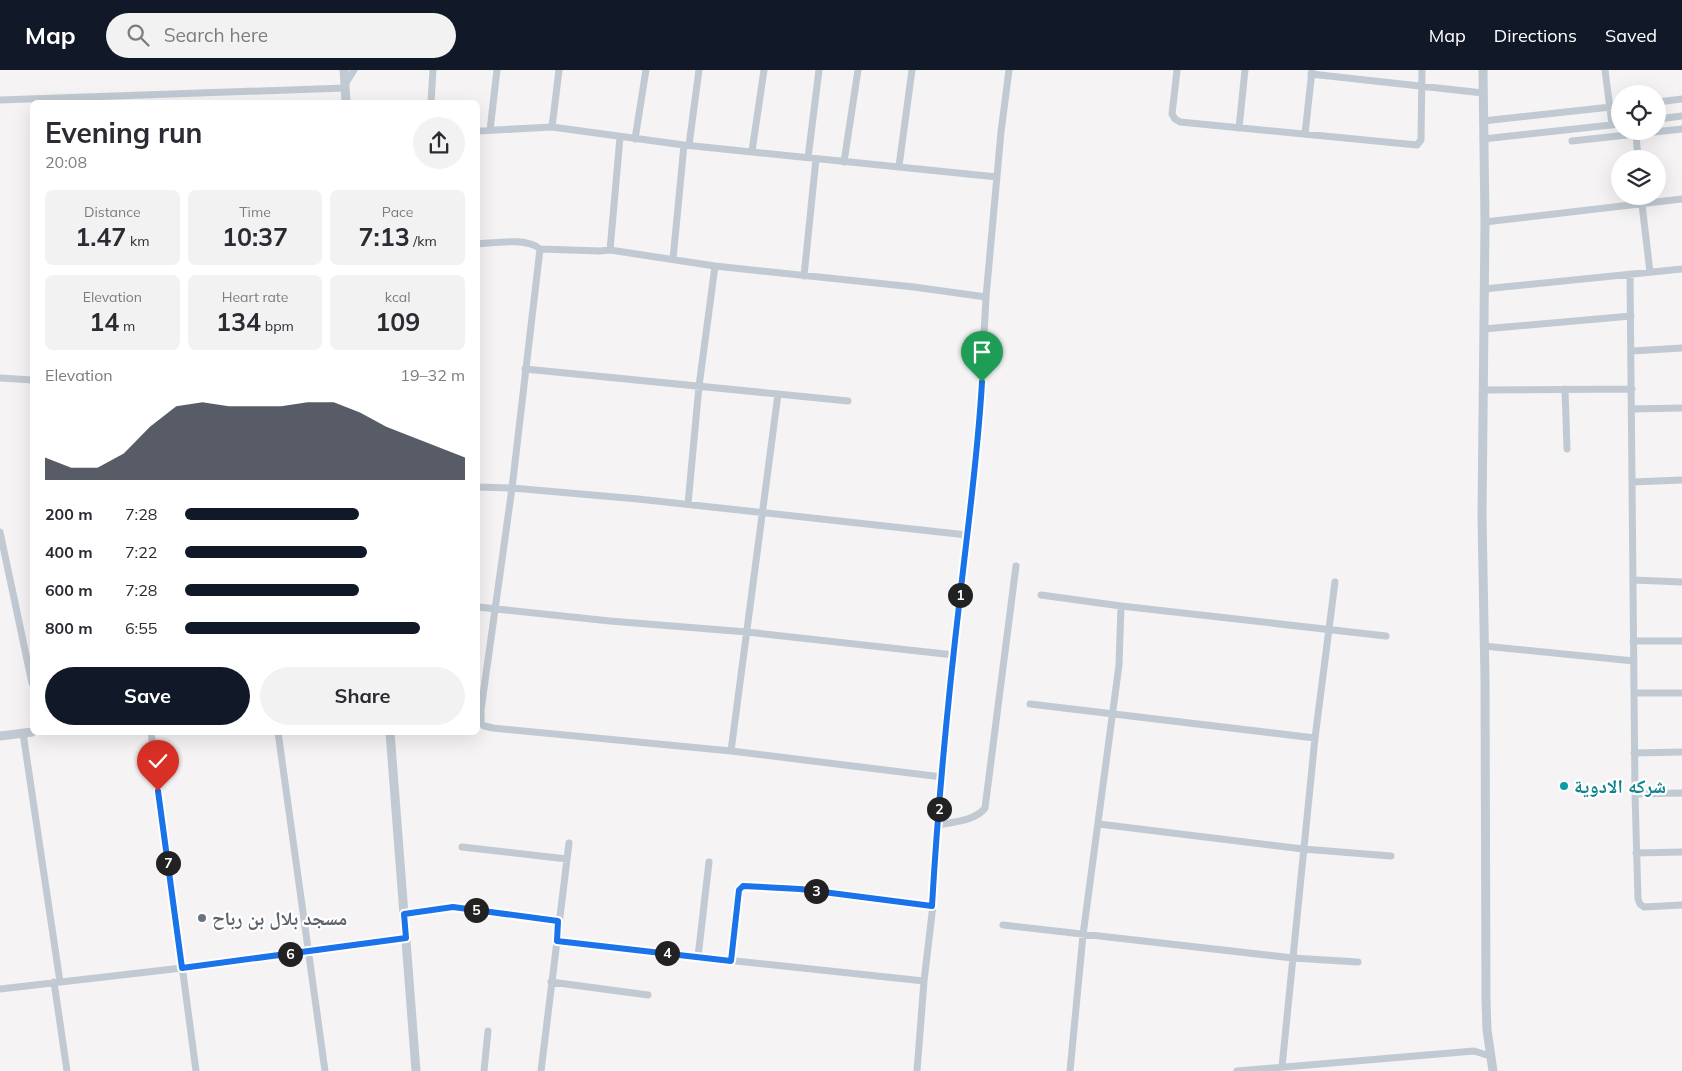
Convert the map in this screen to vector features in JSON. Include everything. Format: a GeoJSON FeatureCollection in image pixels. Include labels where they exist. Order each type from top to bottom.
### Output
{"type":"FeatureCollection","features":[{"type":"Feature","properties":{"kind":"street"},"geometry":{"type":"LineString","coordinates":[[344,70],[346,100]]}},
{"type":"Feature","properties":{"kind":"street"},"geometry":{"type":"LineString","coordinates":[[345,86],[354,70]]}},
{"type":"Feature","properties":{"kind":"street"},"geometry":{"type":"LineString","coordinates":[[431,100],[433,70]]}},
{"type":"Feature","properties":{"kind":"street"},"geometry":{"type":"LineString","coordinates":[[490,130],[497,70]]}},
{"type":"Feature","properties":{"kind":"street"},"geometry":{"type":"LineString","coordinates":[[552,127],[558,70]]}},
{"type":"Feature","properties":{"kind":"street"},"geometry":{"type":"LineString","coordinates":[[635,139],[646,70]]}},
{"type":"Feature","properties":{"kind":"street"},"geometry":{"type":"LineString","coordinates":[[673,259],[687,145],[699,70]]}},
{"type":"Feature","properties":{"kind":"street"},"geometry":{"type":"LineString","coordinates":[[752,151],[764,70]]}},
{"type":"Feature","properties":{"kind":"street"},"geometry":{"type":"LineString","coordinates":[[808,158],[819,70]]}},
{"type":"Feature","properties":{"kind":"street"},"geometry":{"type":"LineString","coordinates":[[844,162],[858,70]]}},
{"type":"Feature","properties":{"kind":"street"},"geometry":{"type":"LineString","coordinates":[[899,166],[912,70]]}},
{"type":"Feature","properties":{"kind":"street"},"geometry":{"type":"LineString","coordinates":[[917,1071],[942,777],[966,535],[979,426],[986,297],[1009,70]]}},
{"type":"Feature","properties":{"kind":"street"},"geometry":{"type":"LineString","coordinates":[[1177,70],[1172,114],[1180,122],[1417,145],[1421,140],[1422,70]]}},
{"type":"Feature","properties":{"kind":"street"},"geometry":{"type":"LineString","coordinates":[[1239,128],[1245,70]]}},
{"type":"Feature","properties":{"kind":"street"},"geometry":{"type":"LineString","coordinates":[[1483,70],[1485,222],[1483,390],[1486,1001],[1488,1041],[1493,1071]]}},
{"type":"Feature","properties":{"kind":"street"},"geometry":{"type":"LineString","coordinates":[[1605,70],[1611,116]]}},
{"type":"Feature","properties":{"kind":"street"},"geometry":{"type":"LineString","coordinates":[[1305,134],[1312,72],[1483,93]]}},
{"type":"Feature","properties":{"kind":"street"},"geometry":{"type":"LineString","coordinates":[[0,100],[345,86]]}},
{"type":"Feature","properties":{"kind":"street"},"geometry":{"type":"LineString","coordinates":[[1666,101],[1682,99]]}},
{"type":"Feature","properties":{"kind":"street"},"geometry":{"type":"LineString","coordinates":[[1483,121],[1610,107]]}},
{"type":"Feature","properties":{"kind":"street"},"geometry":{"type":"LineString","coordinates":[[1666,118],[1682,116]]}},
{"type":"Feature","properties":{"kind":"street"},"geometry":{"type":"LineString","coordinates":[[1483,139],[1611,124]]}},
{"type":"Feature","properties":{"kind":"street"},"geometry":{"type":"LineString","coordinates":[[480,131],[552,127],[687,145],[997,177]]}},
{"type":"Feature","properties":{"kind":"street"},"geometry":{"type":"LineString","coordinates":[[1666,131],[1682,129]]}},
{"type":"Feature","properties":{"kind":"street"},"geometry":{"type":"LineString","coordinates":[[610,250],[620,137]]}},
{"type":"Feature","properties":{"kind":"street"},"geometry":{"type":"LineString","coordinates":[[1572,141],[1611,137]]}},
{"type":"Feature","properties":{"kind":"street"},"geometry":{"type":"LineString","coordinates":[[804,276],[816,159]]}},
{"type":"Feature","properties":{"kind":"street"},"geometry":{"type":"LineString","coordinates":[[1666,200],[1682,200]]}},
{"type":"Feature","properties":{"kind":"street"},"geometry":{"type":"LineString","coordinates":[[1485,222],[1611,204]]}},
{"type":"Feature","properties":{"kind":"street"},"geometry":{"type":"LineString","coordinates":[[1643,205],[1650,272]]}},
{"type":"Feature","properties":{"kind":"street"},"geometry":{"type":"LineString","coordinates":[[480,244],[525,242],[535,244],[540,249],[610,250],[715,266],[914,287],[986,297]]}},
{"type":"Feature","properties":{"kind":"street"},"geometry":{"type":"LineString","coordinates":[[540,249],[512,488],[481,690],[480,720],[484,726],[731,751],[942,777]]}},
{"type":"Feature","properties":{"kind":"street"},"geometry":{"type":"LineString","coordinates":[[688,504],[699,386],[715,266]]}},
{"type":"Feature","properties":{"kind":"street"},"geometry":{"type":"LineString","coordinates":[[1484,289],[1682,269]]}},
{"type":"Feature","properties":{"kind":"street"},"geometry":{"type":"LineString","coordinates":[[1630,274],[1634,753],[1638,899],[1644,907],[1682,905]]}},
{"type":"Feature","properties":{"kind":"street"},"geometry":{"type":"LineString","coordinates":[[1484,329],[1631,316]]}},
{"type":"Feature","properties":{"kind":"street"},"geometry":{"type":"LineString","coordinates":[[1632,351],[1682,348]]}},
{"type":"Feature","properties":{"kind":"street"},"geometry":{"type":"LineString","coordinates":[[526,369],[848,401]]}},
{"type":"Feature","properties":{"kind":"street"},"geometry":{"type":"LineString","coordinates":[[0,378],[30,380]]}},
{"type":"Feature","properties":{"kind":"street"},"geometry":{"type":"LineString","coordinates":[[1565,389],[1567,449]]}},
{"type":"Feature","properties":{"kind":"street"},"geometry":{"type":"LineString","coordinates":[[1483,390],[1632,389]]}},
{"type":"Feature","properties":{"kind":"street"},"geometry":{"type":"LineString","coordinates":[[731,751],[778,394]]}},
{"type":"Feature","properties":{"kind":"street"},"geometry":{"type":"LineString","coordinates":[[1632,409],[1682,408]]}},
{"type":"Feature","properties":{"kind":"street"},"geometry":{"type":"LineString","coordinates":[[1632,482],[1682,480]]}},
{"type":"Feature","properties":{"kind":"street"},"geometry":{"type":"LineString","coordinates":[[480,486],[688,504],[966,535]]}},
{"type":"Feature","properties":{"kind":"street"},"geometry":{"type":"LineString","coordinates":[[0,532],[30,674]]}},
{"type":"Feature","properties":{"kind":"street"},"geometry":{"type":"LineString","coordinates":[[938,826],[975,817],[981,814],[985,808],[1016,566]]}},
{"type":"Feature","properties":{"kind":"street"},"geometry":{"type":"LineString","coordinates":[[1633,580],[1682,582]]}},
{"type":"Feature","properties":{"kind":"street"},"geometry":{"type":"LineString","coordinates":[[1282,1067],[1315,738],[1335,582]]}},
{"type":"Feature","properties":{"kind":"street"},"geometry":{"type":"LineString","coordinates":[[1041,595],[1386,636]]}},
{"type":"Feature","properties":{"kind":"street"},"geometry":{"type":"LineString","coordinates":[[480,606],[610,621],[747,632],[954,654]]}},
{"type":"Feature","properties":{"kind":"street"},"geometry":{"type":"LineString","coordinates":[[1070,1071],[1083,935],[1119,665],[1121,606]]}},
{"type":"Feature","properties":{"kind":"street"},"geometry":{"type":"LineString","coordinates":[[1633,641],[1682,641]]}},
{"type":"Feature","properties":{"kind":"street"},"geometry":{"type":"LineString","coordinates":[[1484,646],[1634,661]]}},
{"type":"Feature","properties":{"kind":"street"},"geometry":{"type":"LineString","coordinates":[[1634,693],[1682,693]]}},
{"type":"Feature","properties":{"kind":"street"},"geometry":{"type":"LineString","coordinates":[[1030,704],[1315,738]]}},
{"type":"Feature","properties":{"kind":"street"},"geometry":{"type":"LineString","coordinates":[[0,736],[30,732]]}},
{"type":"Feature","properties":{"kind":"street"},"geometry":{"type":"LineString","coordinates":[[23,733],[57,982],[67,1071]]}},
{"type":"Feature","properties":{"kind":"street"},"geometry":{"type":"LineString","coordinates":[[151,735],[196,1071]]}},
{"type":"Feature","properties":{"kind":"street"},"geometry":{"type":"LineString","coordinates":[[278,735],[325,1071]]}},
{"type":"Feature","properties":{"kind":"street"},"geometry":{"type":"LineString","coordinates":[[390,735],[416,1071]]}},
{"type":"Feature","properties":{"kind":"street"},"geometry":{"type":"LineString","coordinates":[[1634,753],[1682,752]]}},
{"type":"Feature","properties":{"kind":"street"},"geometry":{"type":"LineString","coordinates":[[1635,794],[1682,794]]}},
{"type":"Feature","properties":{"kind":"street"},"geometry":{"type":"LineString","coordinates":[[1099,824],[1303,849],[1391,856]]}},
{"type":"Feature","properties":{"kind":"street"},"geometry":{"type":"LineString","coordinates":[[541,1071],[569,843]]}},
{"type":"Feature","properties":{"kind":"street"},"geometry":{"type":"LineString","coordinates":[[462,846],[567,859]]}},
{"type":"Feature","properties":{"kind":"street"},"geometry":{"type":"LineString","coordinates":[[1636,853],[1682,852]]}},
{"type":"Feature","properties":{"kind":"street"},"geometry":{"type":"LineString","coordinates":[[698,958],[708,862]]}},
{"type":"Feature","properties":{"kind":"street"},"geometry":{"type":"LineString","coordinates":[[731,961],[739,890],[743,886],[800,889],[932,906]]}},
{"type":"Feature","properties":{"kind":"street"},"geometry":{"type":"LineString","coordinates":[[404,914],[453,907],[558,921]]}},
{"type":"Feature","properties":{"kind":"street"},"geometry":{"type":"LineString","coordinates":[[1003,926],[1293,958],[1358,962]]}},
{"type":"Feature","properties":{"kind":"street"},"geometry":{"type":"LineString","coordinates":[[0,989],[182,968],[406,938]]}},
{"type":"Feature","properties":{"kind":"street"},"geometry":{"type":"LineString","coordinates":[[557,941],[698,958],[924,981]]}},
{"type":"Feature","properties":{"kind":"street"},"geometry":{"type":"LineString","coordinates":[[551,982],[648,995]]}},
{"type":"Feature","properties":{"kind":"street"},"geometry":{"type":"LineString","coordinates":[[484,1071],[488,1031]]}},
{"type":"Feature","properties":{"kind":"street"},"geometry":{"type":"LineString","coordinates":[[1474,1051],[1488,1041]]}},
{"type":"Feature","properties":{"kind":"street"},"geometry":{"type":"LineString","coordinates":[[1236,1071],[1474,1051],[1490,1056]]}},
{"type":"Feature","properties":{"kind":"place","name":"شركه الادوية"},"geometry":{"type":"Point","coordinates":[1564,786]}},
{"type":"Feature","properties":{"kind":"place","name":"مسجد بلال بن رباح"},"geometry":{"type":"Point","coordinates":[202,918]}},
{"type":"Feature","properties":{"kind":"route"},"geometry":{"type":"LineString","coordinates":[[158,791],[182,968],[406,938],[404,914],[453,907],[558,921],[557,941],[731,961],[739,890],[745,885],[800,889],[932,906],[936,843],[959,600],[973,483],[982,382]]}}]}
